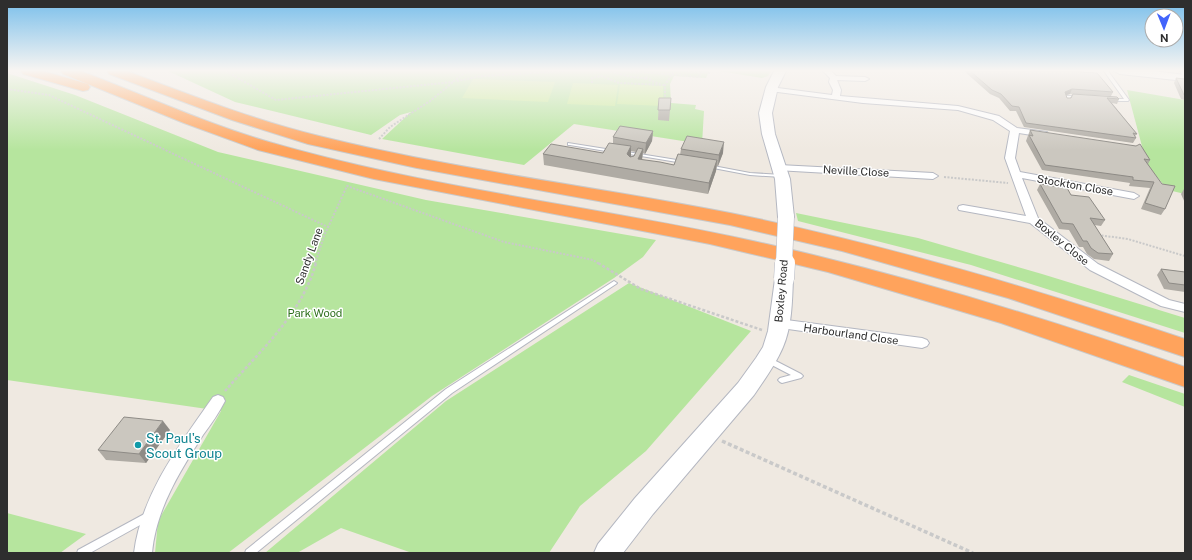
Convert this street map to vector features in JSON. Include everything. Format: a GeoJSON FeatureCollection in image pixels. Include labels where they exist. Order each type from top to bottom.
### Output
{"type":"FeatureCollection","features":[{"type":"Feature","properties":{"kind":"highway"},"geometry":{"type":"LineString","coordinates":[[111,97],[170,114]]}},
{"type":"Feature","properties":{"kind":"highway"},"geometry":{"type":"LineString","coordinates":[[130,97],[170,114],[264,146],[344,166],[712,238],[847,270],[1029,323],[1185,377]]}},
{"type":"Feature","properties":{"kind":"highway"},"geometry":{"type":"LineString","coordinates":[[183,97],[227,114],[309,138],[414,162],[728,218],[850,246],[998,286],[1185,348]]}},
{"type":"Feature","properties":{"kind":"street","name":"Boxley Road"},"geometry":{"type":"LineString","coordinates":[[607,553],[644,506],[746,389],[773,346],[778,330],[784,279],[786,217],[780,172],[766,132],[765,109],[768,97]]}},
{"type":"Feature","properties":{"kind":"street"},"geometry":{"type":"LineString","coordinates":[[829,97],[958,108],[996,118],[1015,130],[1054,136]]}},
{"type":"Feature","properties":{"kind":"street","name":"Boxley Close"},"geometry":{"type":"LineString","coordinates":[[1015,130],[1010,158],[1033,220],[1094,267],[1165,303],[1185,308]]}},
{"type":"Feature","properties":{"kind":"street","name":"Neville Close"},"geometry":{"type":"LineString","coordinates":[[780,172],[874,172],[933,176]]}},
{"type":"Feature","properties":{"kind":"street","name":"Stockton Close"},"geometry":{"type":"LineString","coordinates":[[1016,174],[1134,196]]}},
{"type":"Feature","properties":{"kind":"street"},"geometry":{"type":"LineString","coordinates":[[963,208],[1033,220]]}},
{"type":"Feature","properties":{"kind":"street","name":"Harbourland Close"},"geometry":{"type":"LineString","coordinates":[[778,330],[922,343]]}},
{"type":"Feature","properties":{"kind":"street"},"geometry":{"type":"LineString","coordinates":[[143,553],[148,526],[166,483],[194,435],[218,401]]}},
{"type":"Feature","properties":{"kind":"lane"},"geometry":{"type":"LineString","coordinates":[[1106,100],[1127,100],[1125,97]]}},
{"type":"Feature","properties":{"kind":"lane"},"geometry":{"type":"LineString","coordinates":[[570,144],[689,163]]}},
{"type":"Feature","properties":{"kind":"lane"},"geometry":{"type":"LineString","coordinates":[[600,155],[604,149]]}},
{"type":"Feature","properties":{"kind":"lane"},"geometry":{"type":"LineString","coordinates":[[633,160],[636,154]]}},
{"type":"Feature","properties":{"kind":"lane"},"geometry":{"type":"LineString","coordinates":[[663,165],[666,159]]}},
{"type":"Feature","properties":{"kind":"lane"},"geometry":{"type":"LineString","coordinates":[[704,165],[750,174],[780,172]]}},
{"type":"Feature","properties":{"kind":"lane"},"geometry":{"type":"LineString","coordinates":[[249,553],[449,391],[614,283]]}},
{"type":"Feature","properties":{"kind":"lane"},"geometry":{"type":"LineString","coordinates":[[766,359],[799,376],[782,380]]}},
{"type":"Feature","properties":{"kind":"lane"},"geometry":{"type":"LineString","coordinates":[[81,553],[153,514]]}},
{"type":"Feature","properties":{"kind":"path"},"geometry":{"type":"LineString","coordinates":[[54,97],[328,227]]}},
{"type":"Feature","properties":{"kind":"path"},"geometry":{"type":"LineString","coordinates":[[271,97],[276,100],[304,97]]}},
{"type":"Feature","properties":{"kind":"path"},"geometry":{"type":"LineString","coordinates":[[379,139],[390,127],[435,97]]}},
{"type":"Feature","properties":{"kind":"path"},"geometry":{"type":"LineString","coordinates":[[665,97],[665,107]]}},
{"type":"Feature","properties":{"kind":"path"},"geometry":{"type":"LineString","coordinates":[[933,176],[1020,184]]}},
{"type":"Feature","properties":{"kind":"path","name":"Sandy Lane"},"geometry":{"type":"LineString","coordinates":[[218,401],[280,330],[295,308],[307,287],[315,268],[328,227],[347,186],[504,242],[593,260],[641,289],[778,330]]}},
{"type":"Feature","properties":{"kind":"path"},"geometry":{"type":"LineString","coordinates":[[1093,234],[1128,239],[1185,256]]}},
{"type":"Feature","properties":{"kind":"path"},"geometry":{"type":"LineString","coordinates":[[707,434],[973,553]]}},
{"type":"Feature","properties":{"kind":"green space","name":"Park Wood"},"geometry":{"type":"Polygon","coordinates":[[[7,97],[80,97],[218,152],[426,200],[656,240],[643,257],[614,278],[432,396],[228,553],[155,553],[158,521],[221,411],[7,380],[7,97]]]}},
{"type":"Feature","properties":{"kind":"green space"},"geometry":{"type":"Polygon","coordinates":[[[224,97],[671,97],[671,103],[696,105],[695,109],[704,111],[702,144],[574,124],[524,165],[382,139],[411,112],[400,115],[371,135],[235,102],[224,97]]]}},
{"type":"Feature","properties":{"kind":"green space"},"geometry":{"type":"Polygon","coordinates":[[[463,97],[550,97],[548,102],[463,97]]]}},
{"type":"Feature","properties":{"kind":"green space"},"geometry":{"type":"Polygon","coordinates":[[[569,97],[616,97],[615,106],[567,104],[569,97]]]}},
{"type":"Feature","properties":{"kind":"green space"},"geometry":{"type":"Polygon","coordinates":[[[618,97],[663,97],[663,106],[617,104],[618,97]]]}},
{"type":"Feature","properties":{"kind":"green space"},"geometry":{"type":"Polygon","coordinates":[[[1129,97],[1168,97],[1185,100],[1185,194],[1168,190],[1147,165],[1129,97]]]}},
{"type":"Feature","properties":{"kind":"green space"},"geometry":{"type":"Polygon","coordinates":[[[796,213],[918,238],[1185,318],[1185,333],[971,265],[798,221],[796,213]]]}},
{"type":"Feature","properties":{"kind":"green space"},"geometry":{"type":"Polygon","coordinates":[[[629,283],[751,331],[646,451],[580,506],[549,553],[412,553],[341,528],[297,553],[265,553],[446,401],[629,283]]]}},
{"type":"Feature","properties":{"kind":"green space"},"geometry":{"type":"Polygon","coordinates":[[[1129,375],[1185,394],[1185,407],[1122,382],[1129,375]]]}},
{"type":"Feature","properties":{"kind":"green space"},"geometry":{"type":"Polygon","coordinates":[[[7,513],[86,534],[60,553],[7,553],[7,513]]]}},
{"type":"Feature","properties":{"kind":"building"},"geometry":{"type":"Polygon","coordinates":[[[1004,97],[1117,97],[1119,99],[1107,98],[1137,134],[1133,133],[1136,138],[1026,123],[1019,107],[1012,106],[1004,97]]]}},
{"type":"Feature","properties":{"kind":"building"},"geometry":{"type":"Polygon","coordinates":[[[659,98],[671,98],[670,110],[658,110],[659,98]]]}},
{"type":"Feature","properties":{"kind":"building"},"geometry":{"type":"Polygon","coordinates":[[[620,126],[653,131],[646,143],[613,137],[620,126]]]}},
{"type":"Feature","properties":{"kind":"building"},"geometry":{"type":"Polygon","coordinates":[[[1030,130],[1136,146],[1140,144],[1150,160],[1144,159],[1162,184],[1175,186],[1165,209],[1145,203],[1154,182],[1133,180],[1133,177],[1045,165],[1029,135],[1033,136],[1030,130]]]}},
{"type":"Feature","properties":{"kind":"building"},"geometry":{"type":"Polygon","coordinates":[[[687,136],[724,142],[719,155],[681,149],[687,136]]]}},
{"type":"Feature","properties":{"kind":"building"},"geometry":{"type":"Polygon","coordinates":[[[609,143],[631,146],[627,154],[630,157],[634,156],[638,148],[643,149],[638,159],[674,165],[678,154],[717,160],[709,183],[543,154],[551,144],[603,153],[609,143]]]}},
{"type":"Feature","properties":{"kind":"building"},"geometry":{"type":"Polygon","coordinates":[[[1040,184],[1067,188],[1071,195],[1089,197],[1105,220],[1090,218],[1113,254],[1098,253],[1091,248],[1087,241],[1083,241],[1073,224],[1062,223],[1040,184]]]}},
{"type":"Feature","properties":{"kind":"building"},"geometry":{"type":"Polygon","coordinates":[[[1161,269],[1185,272],[1185,285],[1169,283],[1161,269]]]}},
{"type":"Feature","properties":{"kind":"building"},"geometry":{"type":"Polygon","coordinates":[[[124,417],[163,421],[139,454],[98,450],[124,417]]]}},
{"type":"Feature","properties":{"kind":"place","name":"St. Paul's Scout Group"},"geometry":{"type":"Point","coordinates":[138,445]}}]}
